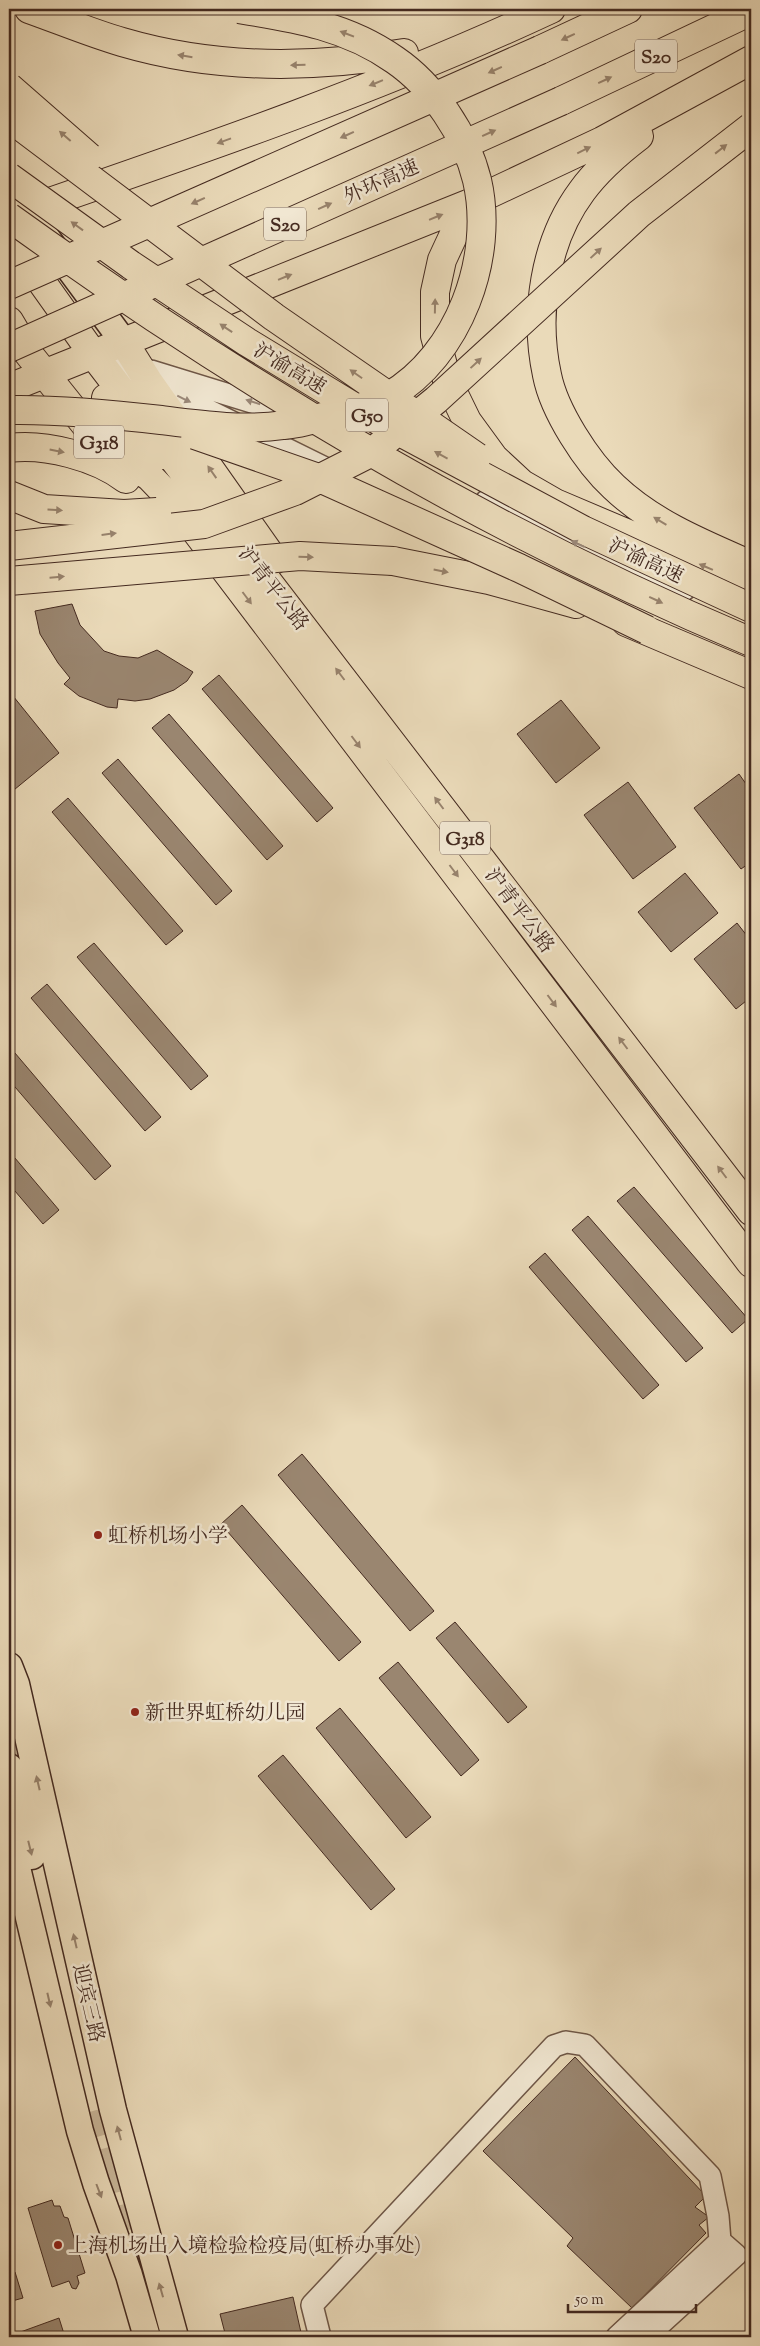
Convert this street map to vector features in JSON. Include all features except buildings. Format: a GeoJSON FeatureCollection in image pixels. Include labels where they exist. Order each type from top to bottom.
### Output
{"type":"FeatureCollection","features":[{"type":"Feature","properties":{"kind":"highway"},"geometry":{"type":"LineString","coordinates":[[29,9],[122,42],[182,56],[233,63],[299,65],[354,62],[415,51],[542,13]]}},
{"type":"Feature","properties":{"kind":"highway"},"geometry":{"type":"LineString","coordinates":[[9,410],[51,409],[225,427],[284,426],[357,408],[388,397],[416,376],[440,348],[457,321],[471,290],[479,253],[481,226],[477,180],[457,129],[430,91],[396,60],[350,34],[292,17],[239,9]]}},
{"type":"Feature","properties":{"kind":"highway"},"geometry":{"type":"LineString","coordinates":[[9,285],[540,50],[628,9]]}},
{"type":"Feature","properties":{"kind":"highway","name":"外环高速"},"geometry":{"type":"LineString","coordinates":[[9,348],[561,101],[751,12]]}},
{"type":"Feature","properties":{"kind":"highway"},"geometry":{"type":"LineString","coordinates":[[12,212],[299,113],[420,66],[542,13]]}},
{"type":"Feature","properties":{"kind":"highway"},"geometry":{"type":"LineString","coordinates":[[9,388],[468,204],[602,141],[751,62]]}},
{"type":"Feature","properties":{"kind":"highway"},"geometry":{"type":"LineString","coordinates":[[751,62],[666,116],[620,150],[582,191],[560,230],[547,270],[540,323],[547,376],[562,414],[582,448],[613,487],[645,512],[686,536],[751,566]]}},
{"type":"Feature","properties":{"kind":"highway"},"geometry":{"type":"LineString","coordinates":[[9,87],[274,317]]}},
{"type":"Feature","properties":{"kind":"highway"},"geometry":{"type":"LineString","coordinates":[[9,117],[274,317],[583,530]]}},
{"type":"Feature","properties":{"kind":"highway"},"geometry":{"type":"LineString","coordinates":[[9,546],[204,524],[295,491],[372,452],[436,400],[639,214],[751,127]]}},
{"type":"Feature","properties":{"kind":"highway","name":"沪渝高速"},"geometry":{"type":"LineString","coordinates":[[9,177],[131,265],[247,342],[365,414],[583,530],[751,608]]}},
{"type":"Feature","properties":{"kind":"highway"},"geometry":{"type":"LineString","coordinates":[[468,204],[442,260],[435,292],[435,336],[447,380],[467,420],[494,458],[522,484],[555,503],[751,586]]}},
{"type":"Feature","properties":{"kind":"highway","name":"沪渝高速"},"geometry":{"type":"LineString","coordinates":[[12,212],[112,291],[227,367],[340,436],[567,558],[751,642]]}},
{"type":"Feature","properties":{"kind":"highway","name":"沪青平公路"},"geometry":{"type":"LineString","coordinates":[[9,236],[93,354],[104,394],[130,434],[180,466],[751,1211]]}},
{"type":"Feature","properties":{"kind":"highway","name":"沪青平公路"},"geometry":{"type":"LineString","coordinates":[[9,321],[28,353],[100,443],[150,477],[174,501],[751,1263]]}},
{"type":"Feature","properties":{"kind":"highway"},"geometry":{"type":"LineString","coordinates":[[123,341],[283,573],[297,619]]}},
{"type":"Feature","properties":{"kind":"highway"},"geometry":{"type":"LineString","coordinates":[[126,416],[221,443],[324,480],[519,568],[647,630],[751,675]]}},
{"type":"Feature","properties":{"kind":"highway","name":"沪青平公路"},"geometry":{"type":"LineString","coordinates":[[9,448],[22,446],[59,451],[91,461],[123,476],[207,545]]}},
{"type":"Feature","properties":{"kind":"highway"},"geometry":{"type":"LineString","coordinates":[[9,495],[44,509],[124,514],[200,510],[295,491]]}},
{"type":"Feature","properties":{"kind":"highway"},"geometry":{"type":"LineString","coordinates":[[9,581],[300,556],[393,561],[489,580],[572,602],[647,630]]}},
{"type":"Feature","properties":{"kind":"main road"},"geometry":{"type":"LineString","coordinates":[[12,212],[123,341]]}},
{"type":"Feature","properties":{"kind":"main road","name":"迎宾三路"},"geometry":{"type":"LineString","coordinates":[[9,1666],[16,1684],[113,2110],[175,2337]]}},
{"type":"Feature","properties":{"kind":"main road"},"geometry":{"type":"LineString","coordinates":[[9,1767],[93,2111]]}},
{"type":"Feature","properties":{"kind":"main road","name":"迎宾三路"},"geometry":{"type":"LineString","coordinates":[[9,1834],[80,2131],[96,2183],[129,2275],[147,2337]]}},
{"type":"Feature","properties":{"kind":"street"},"geometry":{"type":"LineString","coordinates":[[93,354],[145,374],[341,431],[634,570],[751,618]]}},
{"type":"Feature","properties":{"kind":"street"},"geometry":{"type":"LineString","coordinates":[[145,374],[542,575],[751,667]]}},
{"type":"Feature","properties":{"kind":"street"},"geometry":{"type":"LineString","coordinates":[[320,2337],[312,2305],[554,2046],[566,2042],[585,2045],[710,2176],[718,2216],[720,2241],[736,2255],[646,2337]]}},
{"type":"Feature","properties":{"kind":"street"},"geometry":{"type":"LineString","coordinates":[[617,2337],[720,2241]]}},
{"type":"Feature","properties":{"kind":"tunnel"},"geometry":{"type":"LineString","coordinates":[[9,1714],[20,1756]]}},
{"type":"Feature","properties":{"kind":"tunnel"},"geometry":{"type":"LineString","coordinates":[[93,2111],[115,2185]]}},
{"type":"Feature","properties":{"kind":"tunnel"},"geometry":{"type":"LineString","coordinates":[[116,2166],[147,2291],[161,2337]]}},
{"type":"Feature","properties":{"kind":"place","name":"虹桥机场小学"},"geometry":{"type":"Point","coordinates":[98,1535]}},
{"type":"Feature","properties":{"kind":"place","name":"新世界虹桥幼儿园"},"geometry":{"type":"Point","coordinates":[135,1712]}},
{"type":"Feature","properties":{"kind":"place","name":"上海机场出入境检验检疫局(虹桥办事处)"},"geometry":{"type":"Point","coordinates":[58,2245]}}]}
